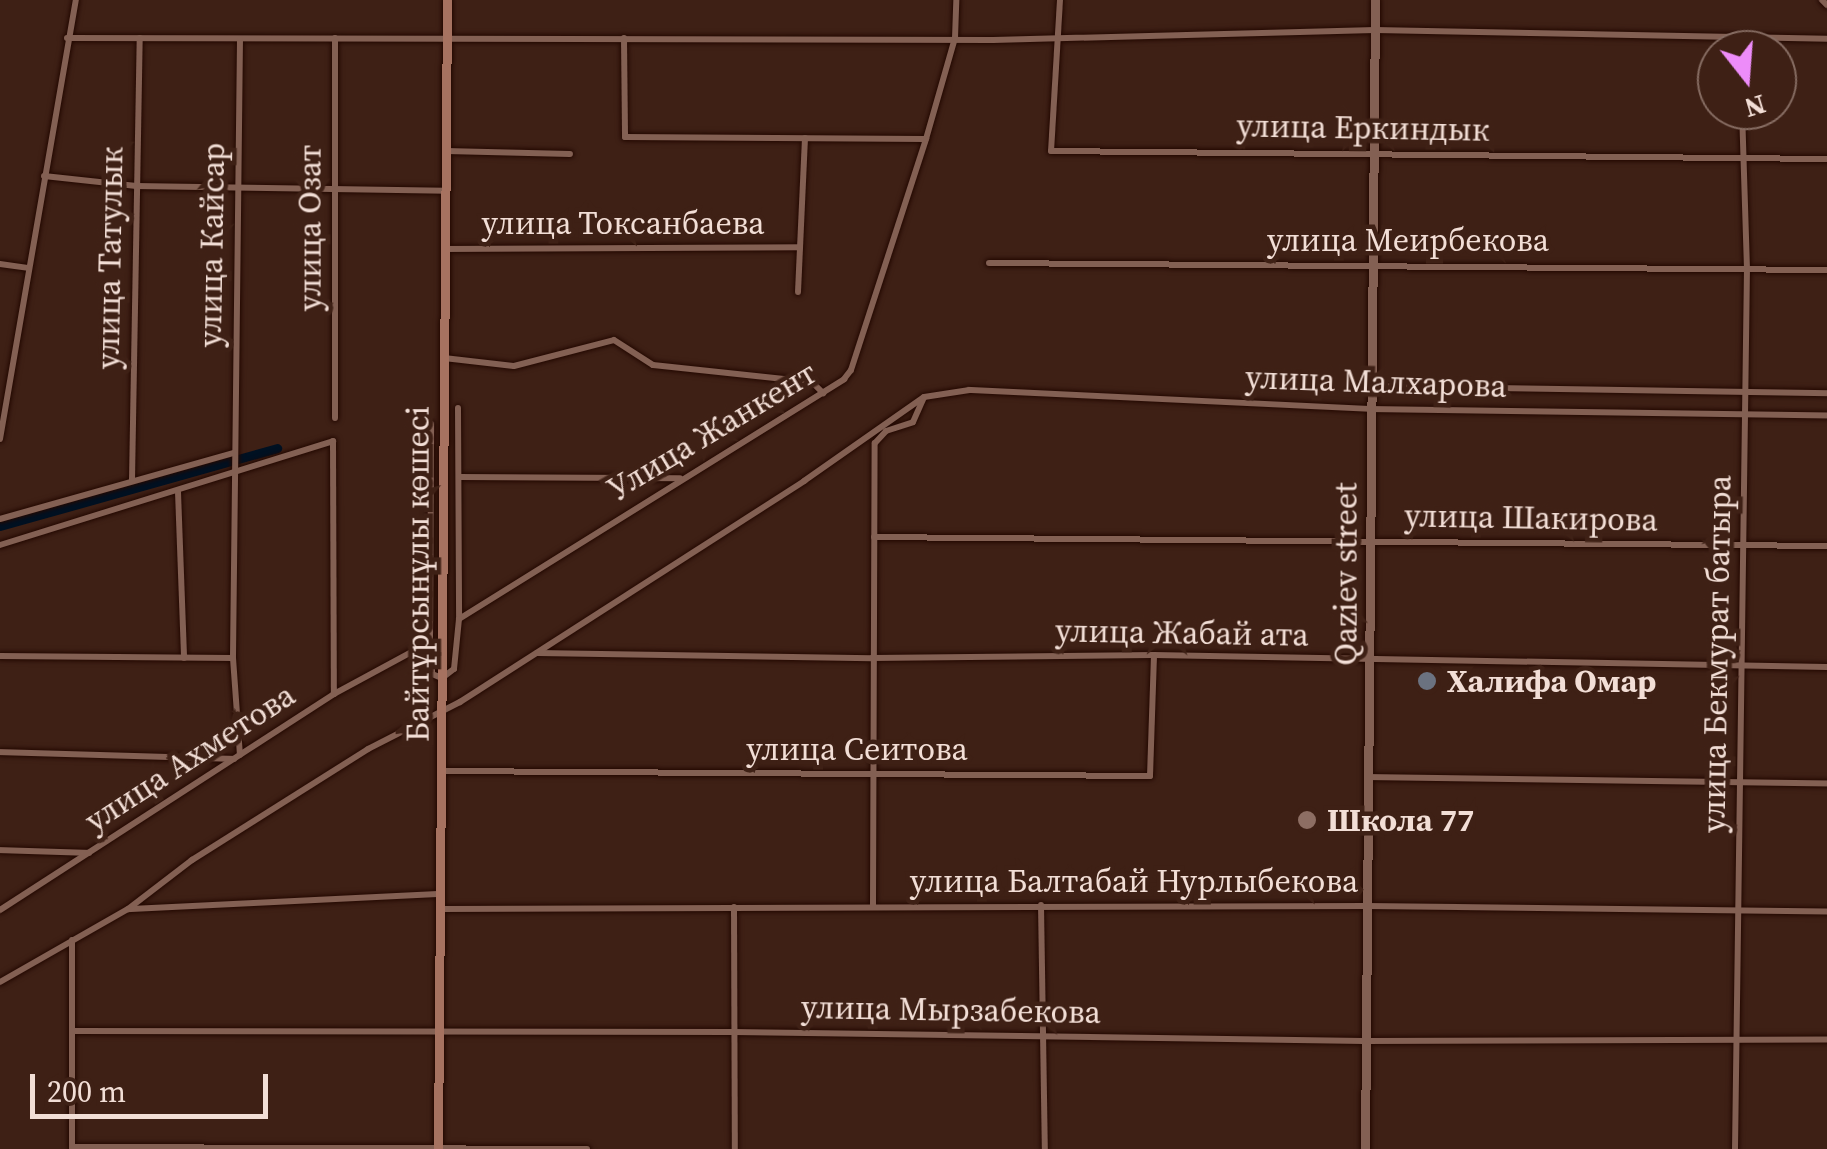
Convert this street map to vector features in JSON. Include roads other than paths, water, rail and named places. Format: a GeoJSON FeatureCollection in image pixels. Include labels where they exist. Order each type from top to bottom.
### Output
{"type":"FeatureCollection","features":[{"type":"Feature","properties":{"kind":"main road","name":"Байтұрсынұлы көшесі"},"geometry":{"type":"LineString","coordinates":[[438,1148],[447,0]]}},
{"type":"Feature","properties":{"kind":"street"},"geometry":{"type":"LineString","coordinates":[[0,439],[76,0]]}},
{"type":"Feature","properties":{"kind":"street","name":"Улица Жанкент"},"geometry":{"type":"LineString","coordinates":[[459,619],[824,393],[852,370],[955,38],[956,0]]}},
{"type":"Feature","properties":{"kind":"street","name":"улица Еркиндык"},"geometry":{"type":"LineString","coordinates":[[1060,0],[1050,151],[1827,159]]}},
{"type":"Feature","properties":{"kind":"street","name":"Qaziev street"},"geometry":{"type":"LineString","coordinates":[[1365,1149],[1375,0]]}},
{"type":"Feature","properties":{"kind":"street"},"geometry":{"type":"LineString","coordinates":[[1822,0],[1827,6]]}},
{"type":"Feature","properties":{"kind":"street"},"geometry":{"type":"LineString","coordinates":[[67,38],[955,38],[1375,30],[1697,37]]}},
{"type":"Feature","properties":{"kind":"street","name":"улица Татулык"},"geometry":{"type":"LineString","coordinates":[[132,480],[140,38]]}},
{"type":"Feature","properties":{"kind":"street","name":"улица Озат"},"geometry":{"type":"LineString","coordinates":[[334,38],[335,418]]}},
{"type":"Feature","properties":{"kind":"street"},"geometry":{"type":"LineString","coordinates":[[624,38],[626,137],[926,139]]}},
{"type":"Feature","properties":{"kind":"street","name":"улица Кайсар"},"geometry":{"type":"LineString","coordinates":[[235,471],[240,39]]}},
{"type":"Feature","properties":{"kind":"street"},"geometry":{"type":"LineString","coordinates":[[1797,39],[1827,39]]}},
{"type":"Feature","properties":{"kind":"street","name":"улица Бекмурат батыра"},"geometry":{"type":"LineString","coordinates":[[1735,1149],[1747,269],[1741,130]]}},
{"type":"Feature","properties":{"kind":"street"},"geometry":{"type":"LineString","coordinates":[[798,292],[805,138]]}},
{"type":"Feature","properties":{"kind":"street"},"geometry":{"type":"LineString","coordinates":[[446,151],[570,154]]}},
{"type":"Feature","properties":{"kind":"street"},"geometry":{"type":"LineString","coordinates":[[44,176],[136,186],[334,186],[446,191]]}},
{"type":"Feature","properties":{"kind":"street","name":"улица Токсанбаева"},"geometry":{"type":"LineString","coordinates":[[445,249],[800,247]]}},
{"type":"Feature","properties":{"kind":"street","name":"улица Меирбекова"},"geometry":{"type":"LineString","coordinates":[[989,263],[1827,270]]}},
{"type":"Feature","properties":{"kind":"street"},"geometry":{"type":"LineString","coordinates":[[0,264],[28,268]]}},
{"type":"Feature","properties":{"kind":"street"},"geometry":{"type":"LineString","coordinates":[[444,358],[514,366],[614,340],[653,365],[812,382],[824,393]]}},
{"type":"Feature","properties":{"kind":"street","name":"улица Малхарова"},"geometry":{"type":"LineString","coordinates":[[1371,386],[1827,393]]}},
{"type":"Feature","properties":{"kind":"street","name":"улица Малхарова"},"geometry":{"type":"LineString","coordinates":[[924,396],[968,390],[1372,409],[1827,415]]}},
{"type":"Feature","properties":{"kind":"street"},"geometry":{"type":"LineString","coordinates":[[873,906],[875,443],[886,431],[913,422],[924,396]]}},
{"type":"Feature","properties":{"kind":"street"},"geometry":{"type":"LineString","coordinates":[[0,982],[128,909],[192,860],[283,801],[460,702],[804,481],[924,396]]}},
{"type":"Feature","properties":{"kind":"street"},"geometry":{"type":"LineString","coordinates":[[430,424],[430,642],[432,674],[442,678],[454,669],[459,619],[458,408]]}},
{"type":"Feature","properties":{"kind":"street"},"geometry":{"type":"LineString","coordinates":[[0,545],[333,441],[334,694]]}},
{"type":"Feature","properties":{"kind":"street"},"geometry":{"type":"LineString","coordinates":[[0,519],[234,452]]}},
{"type":"Feature","properties":{"kind":"street"},"geometry":{"type":"LineString","coordinates":[[0,752],[238,757],[232,658],[235,471]]}},
{"type":"Feature","properties":{"kind":"street"},"geometry":{"type":"LineString","coordinates":[[459,477],[682,478]]}},
{"type":"Feature","properties":{"kind":"street"},"geometry":{"type":"LineString","coordinates":[[178,492],[184,658]]}},
{"type":"Feature","properties":{"kind":"street","name":"улица Шакирова"},"geometry":{"type":"LineString","coordinates":[[874,536],[1827,546]]}},
{"type":"Feature","properties":{"kind":"street","name":"улица Ахметова"},"geometry":{"type":"LineString","coordinates":[[0,910],[334,694],[430,642]]}},
{"type":"Feature","properties":{"kind":"street","name":"улица Жабай ата"},"geometry":{"type":"LineString","coordinates":[[535,653],[872,658],[1154,654],[1827,667]]}},
{"type":"Feature","properties":{"kind":"street","name":"улица Сеитова"},"geometry":{"type":"LineString","coordinates":[[441,771],[1150,776],[1154,654]]}},
{"type":"Feature","properties":{"kind":"street"},"geometry":{"type":"LineString","coordinates":[[0,656],[232,658]]}},
{"type":"Feature","properties":{"kind":"street"},"geometry":{"type":"LineString","coordinates":[[1368,777],[1827,784]]}},
{"type":"Feature","properties":{"kind":"street"},"geometry":{"type":"LineString","coordinates":[[0,850],[90,853]]}},
{"type":"Feature","properties":{"kind":"street"},"geometry":{"type":"LineString","coordinates":[[128,909],[440,894]]}},
{"type":"Feature","properties":{"kind":"street"},"geometry":{"type":"LineString","coordinates":[[1041,905],[1045,1149]]}},
{"type":"Feature","properties":{"kind":"street","name":"улица Балтабай Нурлыбекова"},"geometry":{"type":"LineString","coordinates":[[440,909],[1041,905],[1827,912]]}},
{"type":"Feature","properties":{"kind":"street"},"geometry":{"type":"LineString","coordinates":[[734,907],[734,1149]]}},
{"type":"Feature","properties":{"kind":"street"},"geometry":{"type":"LineString","coordinates":[[72,940],[72,1148],[588,1149]]}},
{"type":"Feature","properties":{"kind":"street","name":"улица Мырзабекова"},"geometry":{"type":"LineString","coordinates":[[74,1031],[734,1032],[1364,1041],[1827,1039]]}},
{"type":"Feature","properties":{"kind":"waterway"},"geometry":{"type":"LineString","coordinates":[[0,526],[277,448]]}},
{"type":"Feature","properties":{"kind":"place","name":"Халифа Омар"},"geometry":{"type":"Point","coordinates":[1427,681]}},
{"type":"Feature","properties":{"kind":"place","name":"Школа 77"},"geometry":{"type":"Point","coordinates":[1307,820]}}]}
